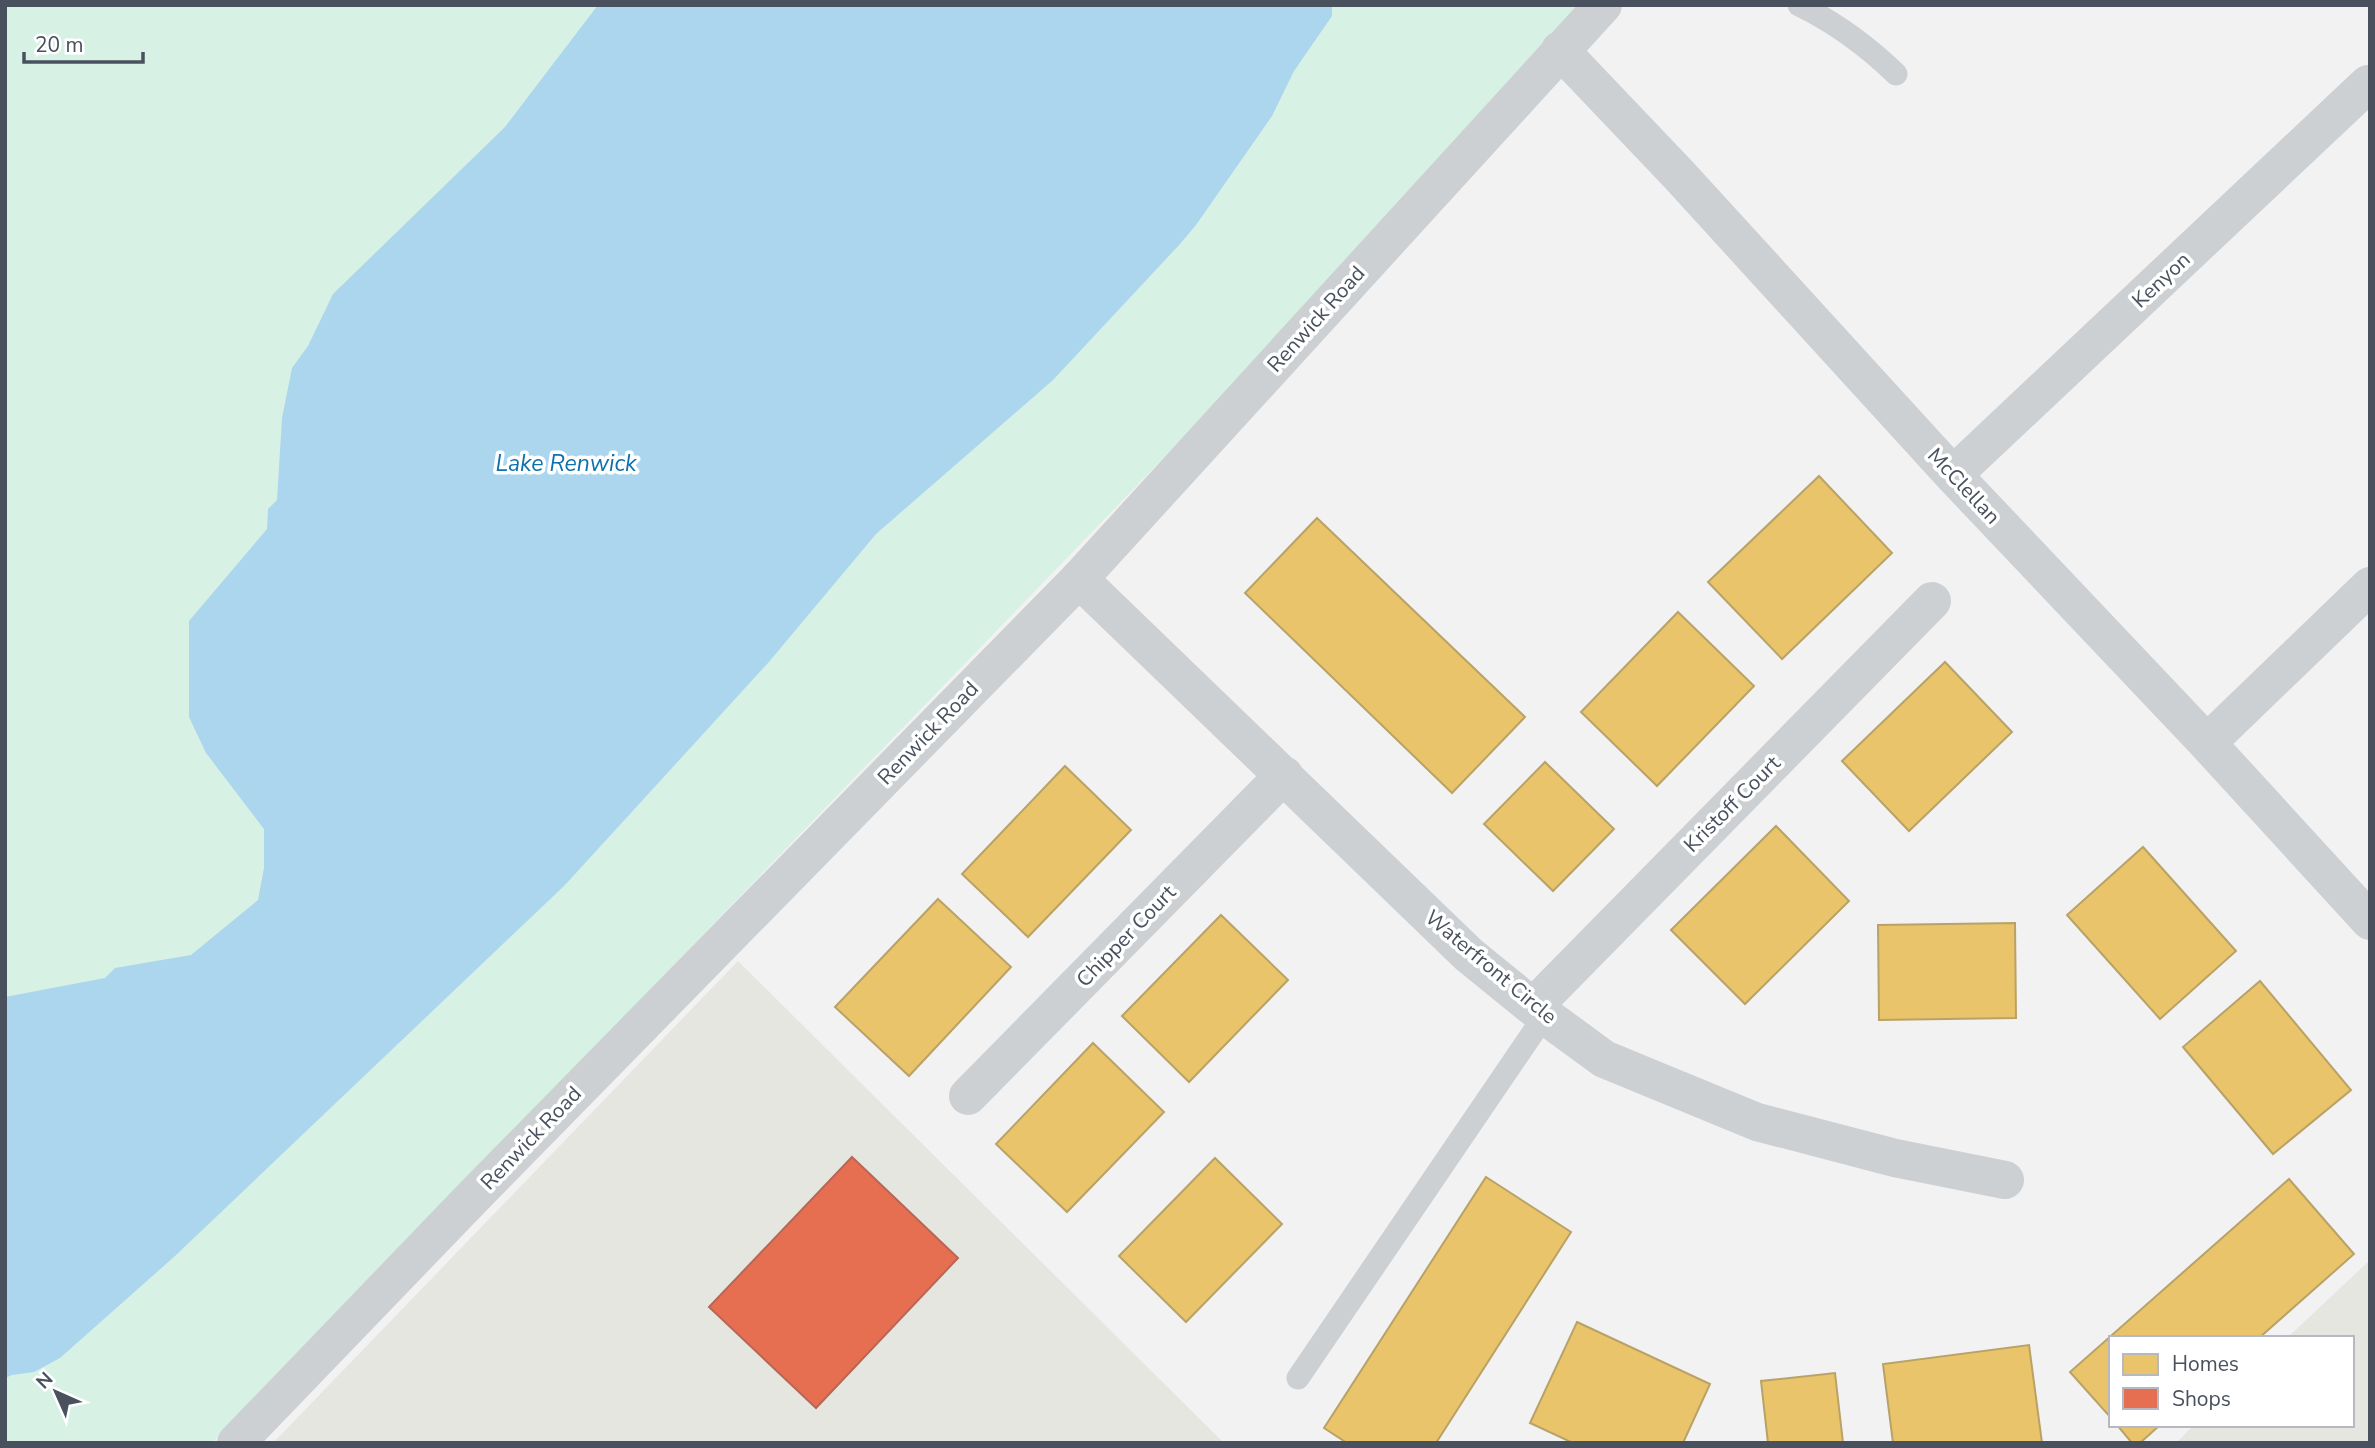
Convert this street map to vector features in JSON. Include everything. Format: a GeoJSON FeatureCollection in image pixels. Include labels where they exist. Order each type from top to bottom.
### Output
{"type":"FeatureCollection","features":[{"type":"Feature","properties":{"kind":"street","name":"Renwick Road"},"geometry":{"type":"LineString","coordinates":[[236,1443],[472,1198],[1079,579],[1559,50],[1603,5]]}},
{"type":"Feature","properties":{"kind":"street","name":"McClellan"},"geometry":{"type":"LineString","coordinates":[[1559,50],[1680,176],[1953,475],[2207,743],[2370,921]]}},
{"type":"Feature","properties":{"kind":"street","name":"Kenyon"},"geometry":{"type":"LineString","coordinates":[[1953,475],[2368,84]]}},
{"type":"Feature","properties":{"kind":"street","name":"Waterfront Circle"},"geometry":{"type":"LineString","coordinates":[[1079,579],[1469,955],[1604,1059],[1757,1122],[1895,1158],[2005,1180]]}},
{"type":"Feature","properties":{"kind":"street"},"geometry":{"type":"LineString","coordinates":[[2207,743],[2370,586]]}},
{"type":"Feature","properties":{"kind":"street","name":"Kristoff Court"},"geometry":{"type":"LineString","coordinates":[[1539,1011],[1931,601]]}},
{"type":"Feature","properties":{"kind":"street","name":"Chipper Court"},"geometry":{"type":"LineString","coordinates":[[968,1096],[1284,775]]}},
{"type":"Feature","properties":{"kind":"lane"},"geometry":{"type":"LineString","coordinates":[[1798,5],[1856,38],[1896,74]]}},
{"type":"Feature","properties":{"kind":"lane"},"geometry":{"type":"LineString","coordinates":[[1298,1378],[1539,1011]]}},
{"type":"Feature","properties":{"kind":"shaded area"},"geometry":{"type":"Polygon","coordinates":[[[738,961],[1224,1443],[273,1443],[738,961]]]}},
{"type":"Feature","properties":{"kind":"shaded area"},"geometry":{"type":"Polygon","coordinates":[[[2370,1260],[2370,1443],[2176,1443],[2192,1427],[2354,1427],[2354,1336],[2289,1336],[2370,1260]]]}},
{"type":"Feature","properties":{"kind":"green space"},"geometry":{"type":"Polygon","coordinates":[[[5,5],[1601,5],[212,1443],[5,1443],[5,5]]]}},
{"type":"Feature","properties":{"kind":"water","name":"Lake Renwick"},"geometry":{"type":"Polygon","coordinates":[[[598,5],[1332,5],[1332,16],[1294,71],[1272,116],[1180,244],[1053,380],[876,534],[768,663],[565,885],[175,1256],[60,1358],[34,1372],[5,1378],[5,997],[105,978],[115,968],[191,955],[258,900],[264,868],[264,829],[206,753],[189,717],[189,621],[267,529],[268,509],[277,500],[282,418],[292,368],[308,346],[333,294],[505,127],[598,5]]]}},
{"type":"Feature","properties":{"kind":"building: Homes"},"geometry":{"type":"Polygon","coordinates":[[[1819,476],[1892,553],[1782,659],[1708,582],[1819,476]]]}},
{"type":"Feature","properties":{"kind":"building: Homes"},"geometry":{"type":"Polygon","coordinates":[[[1317,518],[1525,717],[1452,793],[1245,593],[1317,518]]]}},
{"type":"Feature","properties":{"kind":"building: Homes"},"geometry":{"type":"Polygon","coordinates":[[[1678,612],[1754,686],[1657,786],[1581,712],[1678,612]]]}},
{"type":"Feature","properties":{"kind":"building: Homes"},"geometry":{"type":"Polygon","coordinates":[[[1945,662],[2012,732],[1909,831],[1842,761],[1945,662]]]}},
{"type":"Feature","properties":{"kind":"building: Homes"},"geometry":{"type":"Polygon","coordinates":[[[1545,762],[1614,829],[1553,891],[1484,824],[1545,762]]]}},
{"type":"Feature","properties":{"kind":"building: Homes"},"geometry":{"type":"Polygon","coordinates":[[[1065,766],[1131,830],[1028,937],[962,874],[1065,766]]]}},
{"type":"Feature","properties":{"kind":"building: Homes"},"geometry":{"type":"Polygon","coordinates":[[[1776,826],[1849,901],[1745,1004],[1671,930],[1776,826]]]}},
{"type":"Feature","properties":{"kind":"building: Homes"},"geometry":{"type":"Polygon","coordinates":[[[2143,847],[2236,951],[2160,1019],[2067,915],[2143,847]]]}},
{"type":"Feature","properties":{"kind":"building: Homes"},"geometry":{"type":"Polygon","coordinates":[[[938,899],[1011,967],[909,1076],[835,1007],[938,899]]]}},
{"type":"Feature","properties":{"kind":"building: Homes"},"geometry":{"type":"Polygon","coordinates":[[[1221,915],[1288,980],[1189,1082],[1122,1016],[1221,915]]]}},
{"type":"Feature","properties":{"kind":"building: Homes"},"geometry":{"type":"Polygon","coordinates":[[[2015,923],[2016,1018],[1879,1020],[1878,925],[2015,923]]]}},
{"type":"Feature","properties":{"kind":"building: Homes"},"geometry":{"type":"Polygon","coordinates":[[[2260,981],[2351,1090],[2273,1154],[2183,1047],[2260,981]]]}},
{"type":"Feature","properties":{"kind":"building: Homes"},"geometry":{"type":"Polygon","coordinates":[[[1093,1043],[1164,1112],[1067,1212],[996,1144],[1093,1043]]]}},
{"type":"Feature","properties":{"kind":"building: Homes"},"geometry":{"type":"Polygon","coordinates":[[[1215,1158],[1282,1224],[1186,1322],[1119,1256],[1215,1158]]]}},
{"type":"Feature","properties":{"kind":"building: Homes"},"geometry":{"type":"Polygon","coordinates":[[[1486,1177],[1571,1232],[1436,1443],[1347,1443],[1324,1428],[1486,1177]]]}},
{"type":"Feature","properties":{"kind":"building: Homes"},"geometry":{"type":"Polygon","coordinates":[[[2289,1179],[2354,1254],[2261,1336],[2111,1336],[2289,1179]]]}},
{"type":"Feature","properties":{"kind":"building: Homes"},"geometry":{"type":"Polygon","coordinates":[[[1577,1322],[1710,1384],[1683,1443],[1573,1443],[1530,1423],[1577,1322]]]}},
{"type":"Feature","properties":{"kind":"building: Homes"},"geometry":{"type":"Polygon","coordinates":[[[2109,1338],[2109,1416],[2070,1372],[2109,1338]]]}},
{"type":"Feature","properties":{"kind":"building: Homes"},"geometry":{"type":"Polygon","coordinates":[[[2029,1345],[2042,1443],[1893,1443],[1883,1364],[2029,1345]]]}},
{"type":"Feature","properties":{"kind":"building: Homes"},"geometry":{"type":"Polygon","coordinates":[[[1835,1373],[1843,1443],[1768,1443],[1761,1381],[1835,1373]]]}},
{"type":"Feature","properties":{"kind":"building: Homes"},"geometry":{"type":"Polygon","coordinates":[[[2119,1427],[2158,1427],[2140,1443],[2132,1443],[2119,1427]]]}},
{"type":"Feature","properties":{"kind":"building: Shops"},"geometry":{"type":"Polygon","coordinates":[[[852,1157],[958,1258],[816,1408],[709,1307],[852,1157]]]}}]}
